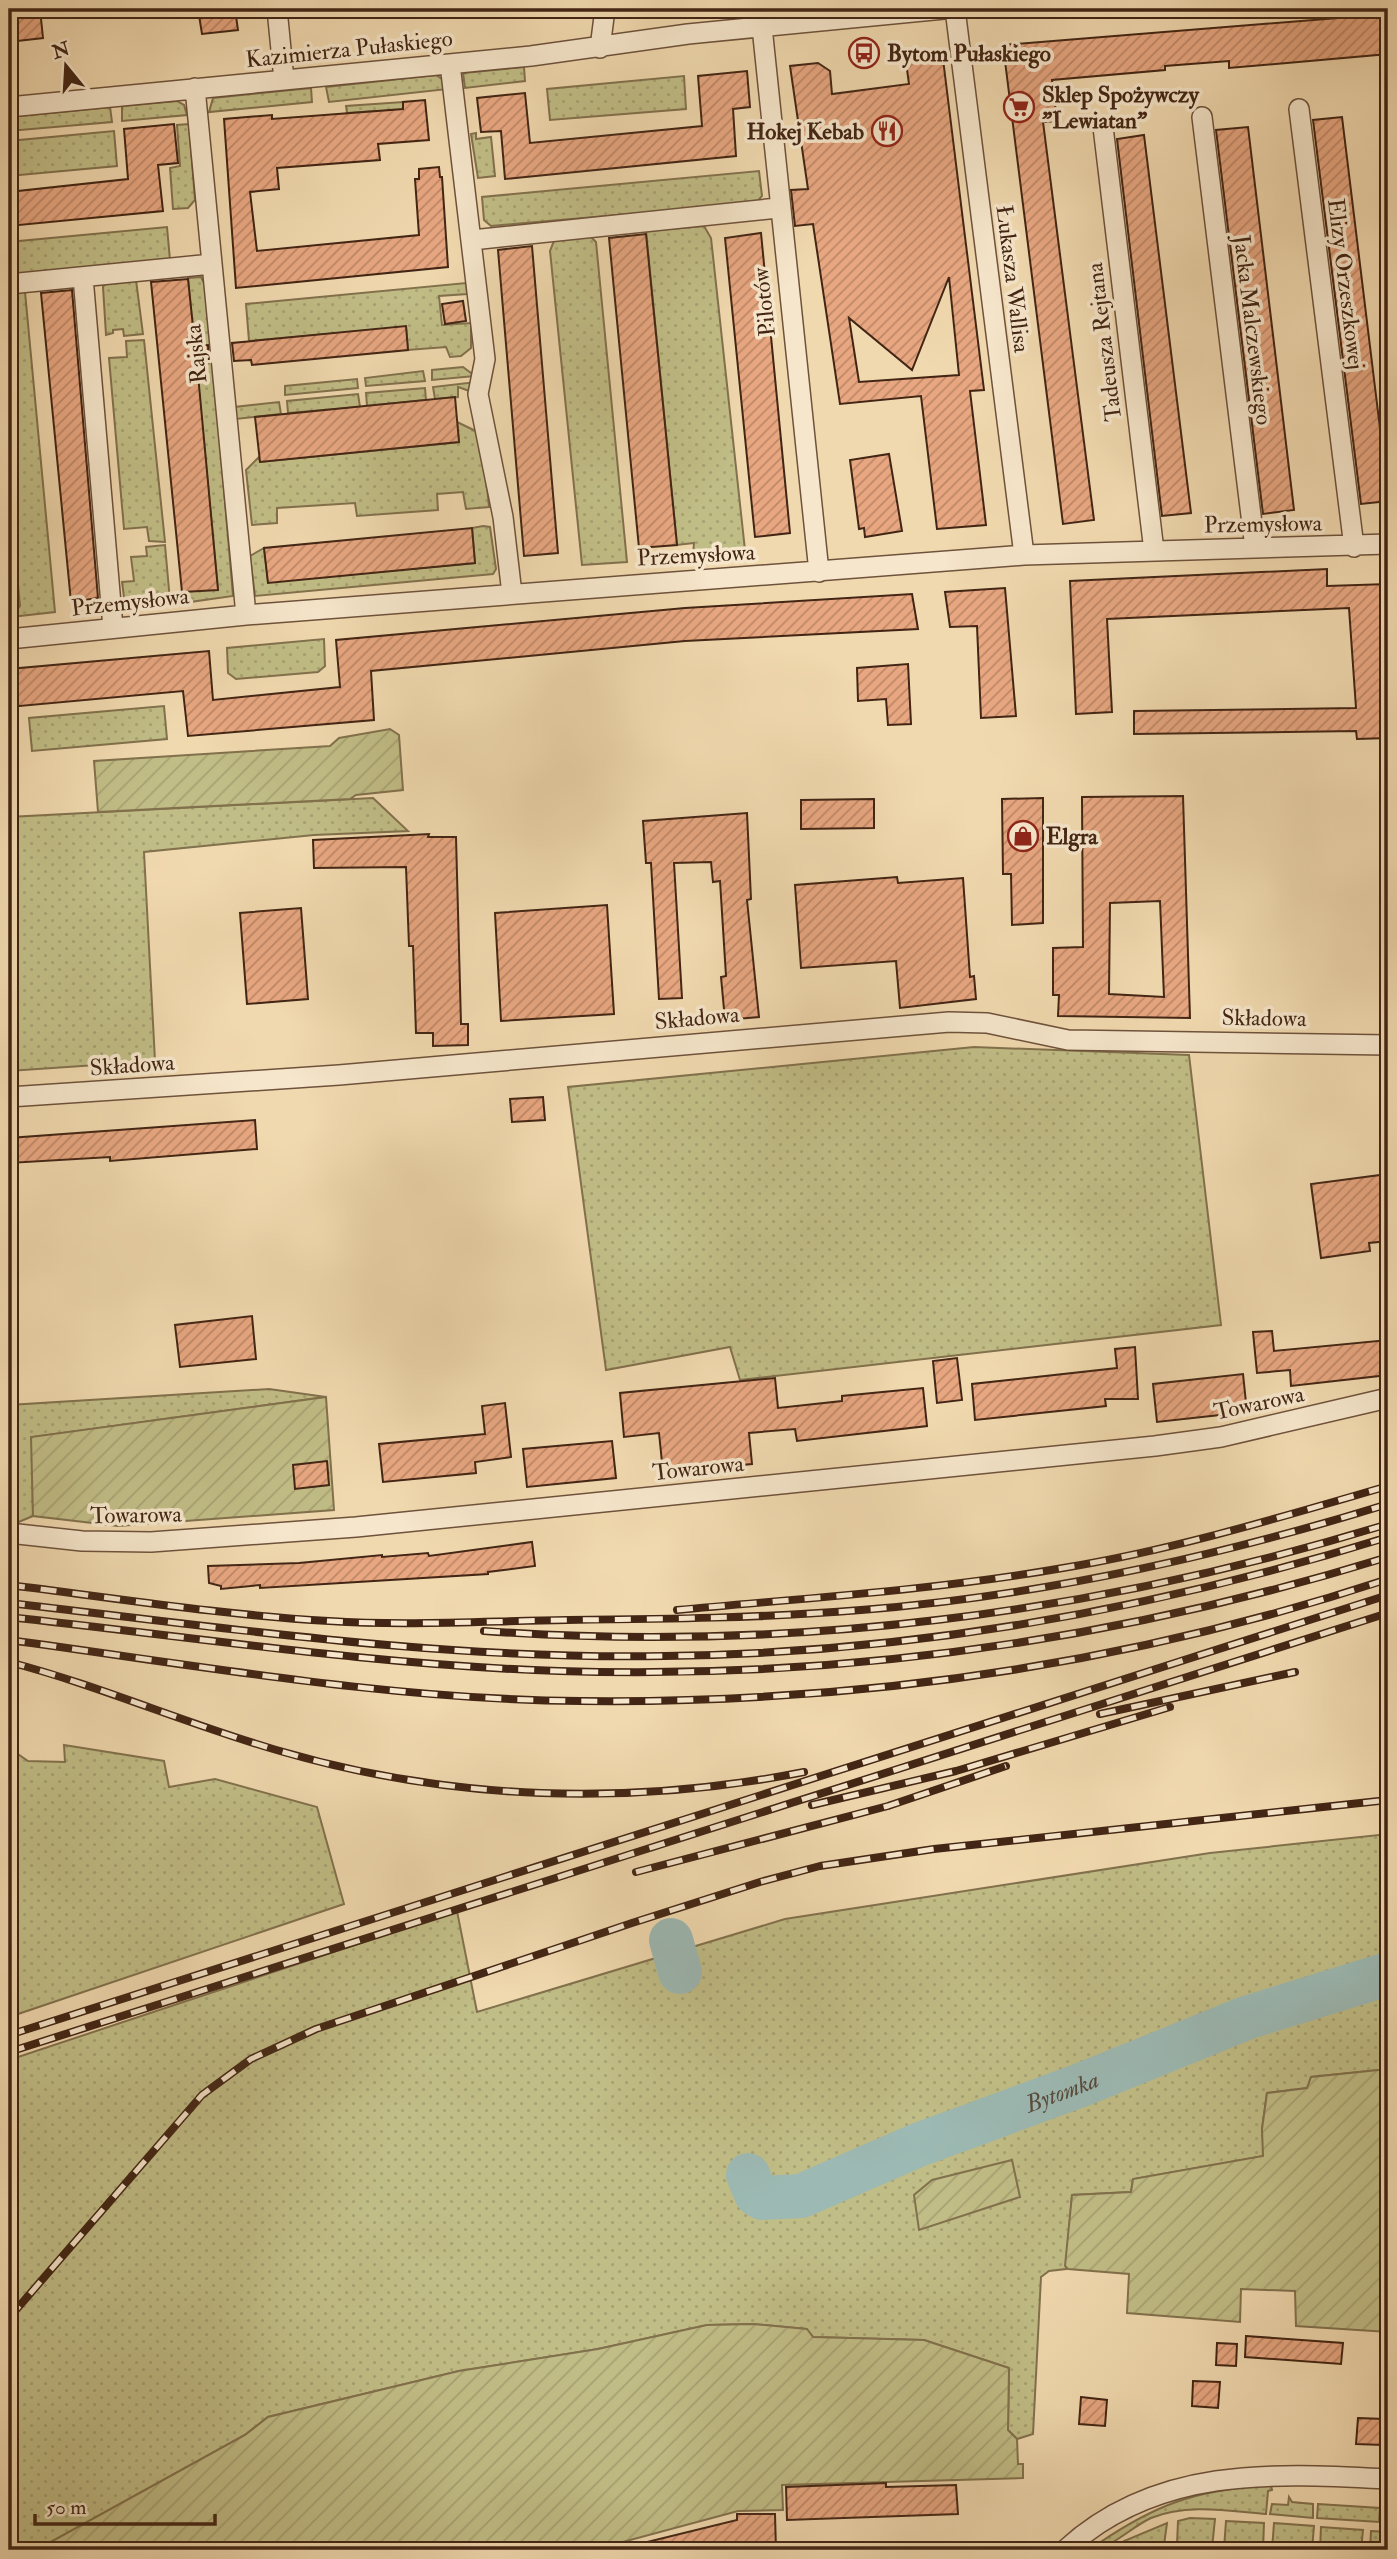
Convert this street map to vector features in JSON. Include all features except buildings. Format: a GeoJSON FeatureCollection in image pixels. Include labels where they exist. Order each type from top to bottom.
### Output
{"type":"FeatureCollection","features":[{"type":"Feature","properties":{"kind":"street"},"geometry":{"type":"LineString","coordinates":[[277,9],[284,80]]}},
{"type":"Feature","properties":{"kind":"street"},"geometry":{"type":"LineString","coordinates":[[600,48],[605,9]]}},
{"type":"Feature","properties":{"kind":"street","name":"Kazimierza Pułaskiego"},"geometry":{"type":"LineString","coordinates":[[9,107],[450,64],[600,48],[688,34],[944,9]]}},
{"type":"Feature","properties":{"kind":"street","name":"Łukasza Wallisa"},"geometry":{"type":"LineString","coordinates":[[955,9],[1024,555]]}},
{"type":"Feature","properties":{"kind":"street","name":"Pilotów"},"geometry":{"type":"LineString","coordinates":[[762,27],[778,208],[819,572]]}},
{"type":"Feature","properties":{"kind":"street"},"geometry":{"type":"LineString","coordinates":[[450,64],[485,359],[478,394],[503,517],[512,594]]}},
{"type":"Feature","properties":{"kind":"street","name":"Rajska"},"geometry":{"type":"LineString","coordinates":[[195,88],[246,615]]}},
{"type":"Feature","properties":{"kind":"street","name":"Elizy Orzeszkowej"},"geometry":{"type":"LineString","coordinates":[[1299,110],[1354,547]]}},
{"type":"Feature","properties":{"kind":"street","name":"Jacka Malczewskiego"},"geometry":{"type":"LineString","coordinates":[[1202,117],[1255,548]]}},
{"type":"Feature","properties":{"kind":"street","name":"Tadeusza Rejtana"},"geometry":{"type":"LineString","coordinates":[[1103,127],[1154,551]]}},
{"type":"Feature","properties":{"kind":"street"},"geometry":{"type":"LineString","coordinates":[[472,240],[778,208]]}},
{"type":"Feature","properties":{"kind":"street"},"geometry":{"type":"LineString","coordinates":[[9,284],[212,264]]}},
{"type":"Feature","properties":{"kind":"street"},"geometry":{"type":"LineString","coordinates":[[83,277],[113,628]]}},
{"type":"Feature","properties":{"kind":"street","name":"Przemysłowa"},"geometry":{"type":"LineString","coordinates":[[9,639],[246,615],[1024,555],[1388,544]]}},
{"type":"Feature","properties":{"kind":"street","name":"Składowa"},"geometry":{"type":"LineString","coordinates":[[9,1097],[313,1077],[949,1022],[987,1023],[1068,1040],[1388,1045]]}},
{"type":"Feature","properties":{"kind":"street","name":"Towarowa"},"geometry":{"type":"LineString","coordinates":[[9,1533],[82,1541],[152,1542],[455,1518],[1154,1446],[1221,1437],[1388,1398]]}},
{"type":"Feature","properties":{"kind":"street"},"geometry":{"type":"LineString","coordinates":[[1065,2550],[1092,2529],[1144,2500],[1191,2484],[1241,2475],[1388,2479]]}},
{"type":"Feature","properties":{"kind":"shaded area"},"geometry":{"type":"Polygon","coordinates":[[[524,67],[525,81],[465,88],[463,73],[524,67]]]}},
{"type":"Feature","properties":{"kind":"shaded area"},"geometry":{"type":"Polygon","coordinates":[[[436,75],[445,81],[448,89],[329,102],[326,87],[436,75]]]}},
{"type":"Feature","properties":{"kind":"shaded area"},"geometry":{"type":"Polygon","coordinates":[[[684,76],[686,109],[550,120],[547,89],[684,76]]]}},
{"type":"Feature","properties":{"kind":"shaded area"},"geometry":{"type":"Polygon","coordinates":[[[311,88],[312,102],[209,112],[213,98],[311,88]]]}},
{"type":"Feature","properties":{"kind":"shaded area"},"geometry":{"type":"Polygon","coordinates":[[[177,101],[184,105],[187,115],[122,121],[122,106],[177,101]]]}},
{"type":"Feature","properties":{"kind":"shaded area"},"geometry":{"type":"Polygon","coordinates":[[[403,102],[405,125],[377,127],[375,111],[347,113],[346,106],[403,102]]]}},
{"type":"Feature","properties":{"kind":"shaded area"},"geometry":{"type":"Polygon","coordinates":[[[110,107],[112,122],[9,131],[9,117],[110,107]]]}},
{"type":"Feature","properties":{"kind":"shaded area"},"geometry":{"type":"Polygon","coordinates":[[[189,124],[195,200],[188,208],[173,209],[170,168],[180,166],[177,125],[189,124]]]}},
{"type":"Feature","properties":{"kind":"shaded area"},"geometry":{"type":"Polygon","coordinates":[[[114,131],[117,166],[9,176],[9,141],[114,131]]]}},
{"type":"Feature","properties":{"kind":"shaded area"},"geometry":{"type":"Polygon","coordinates":[[[476,133],[476,139],[491,137],[495,176],[478,178],[471,134],[476,133]]]}},
{"type":"Feature","properties":{"kind":"shaded area"},"geometry":{"type":"Polygon","coordinates":[[[759,171],[762,196],[756,203],[491,226],[484,220],[482,197],[759,171]]]}},
{"type":"Feature","properties":{"kind":"shaded area"},"geometry":{"type":"Polygon","coordinates":[[[704,226],[711,238],[745,550],[693,555],[694,543],[677,545],[646,231],[704,226]]]}},
{"type":"Feature","properties":{"kind":"shaded area"},"geometry":{"type":"Polygon","coordinates":[[[167,227],[170,260],[9,275],[9,242],[167,227]]]}},
{"type":"Feature","properties":{"kind":"shaded area"},"geometry":{"type":"Polygon","coordinates":[[[590,236],[596,242],[627,562],[582,565],[550,251],[554,241],[590,236]]]}},
{"type":"Feature","properties":{"kind":"shaded area"},"geometry":{"type":"Polygon","coordinates":[[[201,277],[207,289],[233,596],[183,603],[182,592],[218,589],[188,278],[201,277]]]}},
{"type":"Feature","properties":{"kind":"shaded area"},"geometry":{"type":"Polygon","coordinates":[[[136,280],[143,334],[124,336],[123,329],[113,330],[113,333],[106,335],[103,287],[106,282],[136,280]]]}},
{"type":"Feature","properties":{"kind":"shaded area"},"geometry":{"type":"Polygon","coordinates":[[[466,283],[467,294],[439,296],[442,325],[471,323],[471,348],[461,356],[450,357],[446,347],[408,350],[406,327],[249,341],[246,304],[466,283]]]}},
{"type":"Feature","properties":{"kind":"shaded area"},"geometry":{"type":"Polygon","coordinates":[[[9,292],[25,292],[55,612],[11,617],[20,606],[9,492],[9,292]]]}},
{"type":"Feature","properties":{"kind":"shaded area"},"geometry":{"type":"Polygon","coordinates":[[[144,340],[165,542],[149,541],[147,527],[124,529],[109,358],[127,357],[126,341],[144,340]]]}},
{"type":"Feature","properties":{"kind":"shaded area"},"geometry":{"type":"Polygon","coordinates":[[[463,367],[475,376],[432,380],[432,370],[463,367]]]}},
{"type":"Feature","properties":{"kind":"shaded area"},"geometry":{"type":"Polygon","coordinates":[[[423,371],[425,381],[366,386],[365,378],[423,371]]]}},
{"type":"Feature","properties":{"kind":"shaded area"},"geometry":{"type":"Polygon","coordinates":[[[357,379],[358,388],[285,395],[285,386],[357,379]]]}},
{"type":"Feature","properties":{"kind":"shaded area"},"geometry":{"type":"Polygon","coordinates":[[[476,382],[478,394],[458,387],[458,397],[435,399],[433,387],[476,382]]]}},
{"type":"Feature","properties":{"kind":"shaded area"},"geometry":{"type":"Polygon","coordinates":[[[425,388],[426,400],[367,406],[366,393],[425,388]]]}},
{"type":"Feature","properties":{"kind":"shaded area"},"geometry":{"type":"Polygon","coordinates":[[[358,394],[360,407],[288,413],[287,401],[358,394]]]}},
{"type":"Feature","properties":{"kind":"shaded area"},"geometry":{"type":"Polygon","coordinates":[[[279,402],[281,414],[236,419],[235,407],[279,402]]]}},
{"type":"Feature","properties":{"kind":"shaded area"},"geometry":{"type":"Polygon","coordinates":[[[457,422],[482,434],[489,507],[466,509],[463,492],[437,494],[438,510],[357,516],[355,503],[277,508],[277,523],[252,525],[246,470],[259,457],[260,462],[459,442],[457,422]]]}},
{"type":"Feature","properties":{"kind":"shaded area"},"geometry":{"type":"Polygon","coordinates":[[[490,527],[496,569],[493,574],[255,596],[250,556],[264,548],[268,582],[475,563],[472,528],[490,527]]]}},
{"type":"Feature","properties":{"kind":"shaded area"},"geometry":{"type":"Polygon","coordinates":[[[165,545],[170,601],[125,605],[122,582],[134,581],[131,557],[147,556],[146,547],[165,545]]]}},
{"type":"Feature","properties":{"kind":"shaded area"},"geometry":{"type":"Polygon","coordinates":[[[324,639],[325,666],[318,672],[236,679],[228,673],[227,648],[324,639]]]}},
{"type":"Feature","properties":{"kind":"shaded area"},"geometry":{"type":"Polygon","coordinates":[[[164,706],[167,739],[32,751],[29,718],[164,706]]]}},
{"type":"Feature","properties":{"kind":"shaded area"},"geometry":{"type":"Polygon","coordinates":[[[390,729],[399,735],[403,790],[356,795],[350,799],[98,812],[94,761],[330,746],[339,738],[390,729]]]}},
{"type":"Feature","properties":{"kind":"shaded area"},"geometry":{"type":"Polygon","coordinates":[[[373,798],[408,831],[314,835],[144,852],[155,1061],[9,1071],[9,817],[373,798]]]}},
{"type":"Feature","properties":{"kind":"shaded area"},"geometry":{"type":"Polygon","coordinates":[[[974,1047],[1189,1055],[1221,1325],[740,1380],[730,1347],[606,1370],[568,1087],[974,1047]]]}},
{"type":"Feature","properties":{"kind":"shaded area"},"geometry":{"type":"Polygon","coordinates":[[[269,1389],[326,1397],[32,1437],[33,1516],[9,1526],[9,1405],[269,1389]]]}},
{"type":"Feature","properties":{"kind":"shaded area"},"geometry":{"type":"Polygon","coordinates":[[[326,1397],[334,1510],[118,1526],[33,1516],[31,1437],[326,1397]]]}},
{"type":"Feature","properties":{"kind":"shaded area"},"geometry":{"type":"Polygon","coordinates":[[[64,1745],[164,1761],[169,1787],[215,1779],[317,1807],[344,1904],[9,2017],[9,1748],[28,1761],[65,1762],[64,1745]]]}},
{"type":"Feature","properties":{"kind":"shaded area"},"geometry":{"type":"Polygon","coordinates":[[[1388,1834],[1388,2069],[1311,2077],[1308,2088],[1267,2093],[1262,2129],[1264,2156],[1133,2179],[1131,2192],[1072,2195],[1066,2269],[1049,2271],[1041,2277],[1033,2434],[1017,2439],[1008,2430],[1009,2368],[924,2340],[813,2337],[806,2329],[753,2324],[707,2325],[598,2349],[459,2371],[268,2417],[245,2435],[49,2543],[28,2550],[9,2550],[9,2060],[457,1911],[477,2012],[785,1919],[1210,1853],[1388,1834]]]}},
{"type":"Feature","properties":{"kind":"shaded area"},"geometry":{"type":"Polygon","coordinates":[[[1388,2069],[1388,2332],[1296,2326],[1295,2291],[1241,2289],[1240,2322],[1127,2313],[1129,2274],[1068,2269],[1065,2266],[1072,2195],[1131,2192],[1133,2179],[1263,2156],[1262,2129],[1267,2093],[1307,2088],[1311,2077],[1388,2069]]]}},
{"type":"Feature","properties":{"kind":"shaded area"},"geometry":{"type":"Polygon","coordinates":[[[1012,2160],[1020,2197],[919,2230],[914,2195],[932,2180],[1012,2160]]]}},
{"type":"Feature","properties":{"kind":"shaded area"},"geometry":{"type":"Polygon","coordinates":[[[753,2324],[807,2329],[813,2337],[924,2340],[1009,2368],[1008,2430],[1017,2439],[1018,2464],[1023,2464],[1023,2478],[782,2485],[783,2510],[738,2511],[593,2550],[28,2550],[49,2543],[245,2435],[268,2417],[459,2371],[598,2349],[707,2325],[753,2324]]]}},
{"type":"Feature","properties":{"kind":"shaded area"},"geometry":{"type":"Polygon","coordinates":[[[1271,2485],[1266,2514],[1208,2509],[1165,2513],[1143,2522],[1105,2546],[1089,2550],[1133,2522],[1175,2502],[1219,2491],[1271,2485]]]}},
{"type":"Feature","properties":{"kind":"shaded area"},"geometry":{"type":"Polygon","coordinates":[[[1289,2497],[1292,2502],[1313,2504],[1313,2518],[1270,2514],[1272,2504],[1288,2505],[1289,2497]]]}},
{"type":"Feature","properties":{"kind":"shaded area"},"geometry":{"type":"Polygon","coordinates":[[[1318,2504],[1380,2508],[1379,2522],[1317,2518],[1318,2504]]]}},
{"type":"Feature","properties":{"kind":"shaded area"},"geometry":{"type":"Polygon","coordinates":[[[1190,2518],[1215,2519],[1212,2548],[1177,2545],[1178,2521],[1190,2518]]]}},
{"type":"Feature","properties":{"kind":"shaded area"},"geometry":{"type":"Polygon","coordinates":[[[1226,2521],[1264,2523],[1263,2550],[1224,2549],[1226,2521]]]}},
{"type":"Feature","properties":{"kind":"shaded area"},"geometry":{"type":"Polygon","coordinates":[[[1167,2523],[1164,2545],[1140,2544],[1139,2550],[1126,2550],[1124,2541],[1167,2523]]]}},
{"type":"Feature","properties":{"kind":"shaded area"},"geometry":{"type":"Polygon","coordinates":[[[1274,2523],[1314,2526],[1312,2550],[1272,2550],[1274,2523]]]}},
{"type":"Feature","properties":{"kind":"shaded area"},"geometry":{"type":"Polygon","coordinates":[[[1321,2527],[1363,2530],[1361,2550],[1320,2550],[1321,2527]]]}},
{"type":"Feature","properties":{"kind":"shaded area"},"geometry":{"type":"Polygon","coordinates":[[[1371,2531],[1388,2532],[1388,2550],[1370,2550],[1371,2531]]]}},
{"type":"Feature","properties":{"kind":"waterway","name":"Bytomka"},"geometry":{"type":"LineString","coordinates":[[671,1940],[680,1972]]}},
{"type":"Feature","properties":{"kind":"waterway","name":"Bytomka"},"geometry":{"type":"LineString","coordinates":[[748,2175],[756,2194],[762,2198],[801,2196],[918,2145],[1081,2085],[1246,2018],[1388,1974]]}},
{"type":"Feature","properties":{"kind":"railway"},"geometry":{"type":"LineString","coordinates":[[677,1610],[919,1588],[1104,1561],[1267,1521],[1388,1486]]}},
{"type":"Feature","properties":{"kind":"railway"},"geometry":{"type":"LineString","coordinates":[[9,1585],[209,1610],[359,1622],[677,1619],[824,1613],[928,1604],[1127,1572],[1259,1541],[1388,1504]]}},
{"type":"Feature","properties":{"kind":"railway"},"geometry":{"type":"LineString","coordinates":[[484,1631],[599,1636],[713,1636],[827,1631],[941,1620],[1166,1582],[1278,1555],[1388,1524]]}},
{"type":"Feature","properties":{"kind":"railway"},"geometry":{"type":"LineString","coordinates":[[9,1603],[418,1648],[583,1656],[757,1653],[849,1646],[1031,1623],[1211,1586],[1388,1537]]}},
{"type":"Feature","properties":{"kind":"railway"},"geometry":{"type":"LineString","coordinates":[[9,1617],[352,1657],[490,1668],[665,1672],[770,1669],[874,1661],[1082,1632],[1185,1611],[1388,1557]]}},
{"type":"Feature","properties":{"kind":"railway"},"geometry":{"type":"LineString","coordinates":[[9,1640],[294,1680],[438,1695],[581,1701],[684,1700],[888,1686],[1090,1656],[1190,1635],[1290,1609],[1388,1579]]}},
{"type":"Feature","properties":{"kind":"railway"},"geometry":{"type":"LineString","coordinates":[[9,2035],[1388,1595]]}},
{"type":"Feature","properties":{"kind":"railway"},"geometry":{"type":"LineString","coordinates":[[9,2052],[1388,1613]]}},
{"type":"Feature","properties":{"kind":"railway"},"geometry":{"type":"LineString","coordinates":[[9,1662],[77,1682],[280,1751],[345,1768],[410,1780],[476,1789],[607,1793],[739,1783],[804,1772]]}},
{"type":"Feature","properties":{"kind":"railway"},"geometry":{"type":"LineString","coordinates":[[1100,1714],[1295,1672]]}},
{"type":"Feature","properties":{"kind":"railway"},"geometry":{"type":"LineString","coordinates":[[812,1805],[956,1771],[1170,1707]]}},
{"type":"Feature","properties":{"kind":"railway"},"geometry":{"type":"LineString","coordinates":[[636,1872],[888,1806],[1006,1766]]}},
{"type":"Feature","properties":{"kind":"railway"},"geometry":{"type":"LineString","coordinates":[[9,2318],[202,2095],[251,2059],[316,2029],[632,1923],[820,1866],[934,1849],[1388,1800]]}},
{"type":"Feature","properties":{"kind":"place","name":"Bytom Pułaskiego"},"geometry":{"type":"Point","coordinates":[864,53]}},
{"type":"Feature","properties":{"kind":"place","name":"Sklep Spożywczy \"Lewiatan\""},"geometry":{"type":"Point","coordinates":[1019,107]}},
{"type":"Feature","properties":{"kind":"place","name":"Hokej Kebab"},"geometry":{"type":"Point","coordinates":[887,131]}},
{"type":"Feature","properties":{"kind":"place","name":"Elgra"},"geometry":{"type":"Point","coordinates":[1023,836]}}]}
